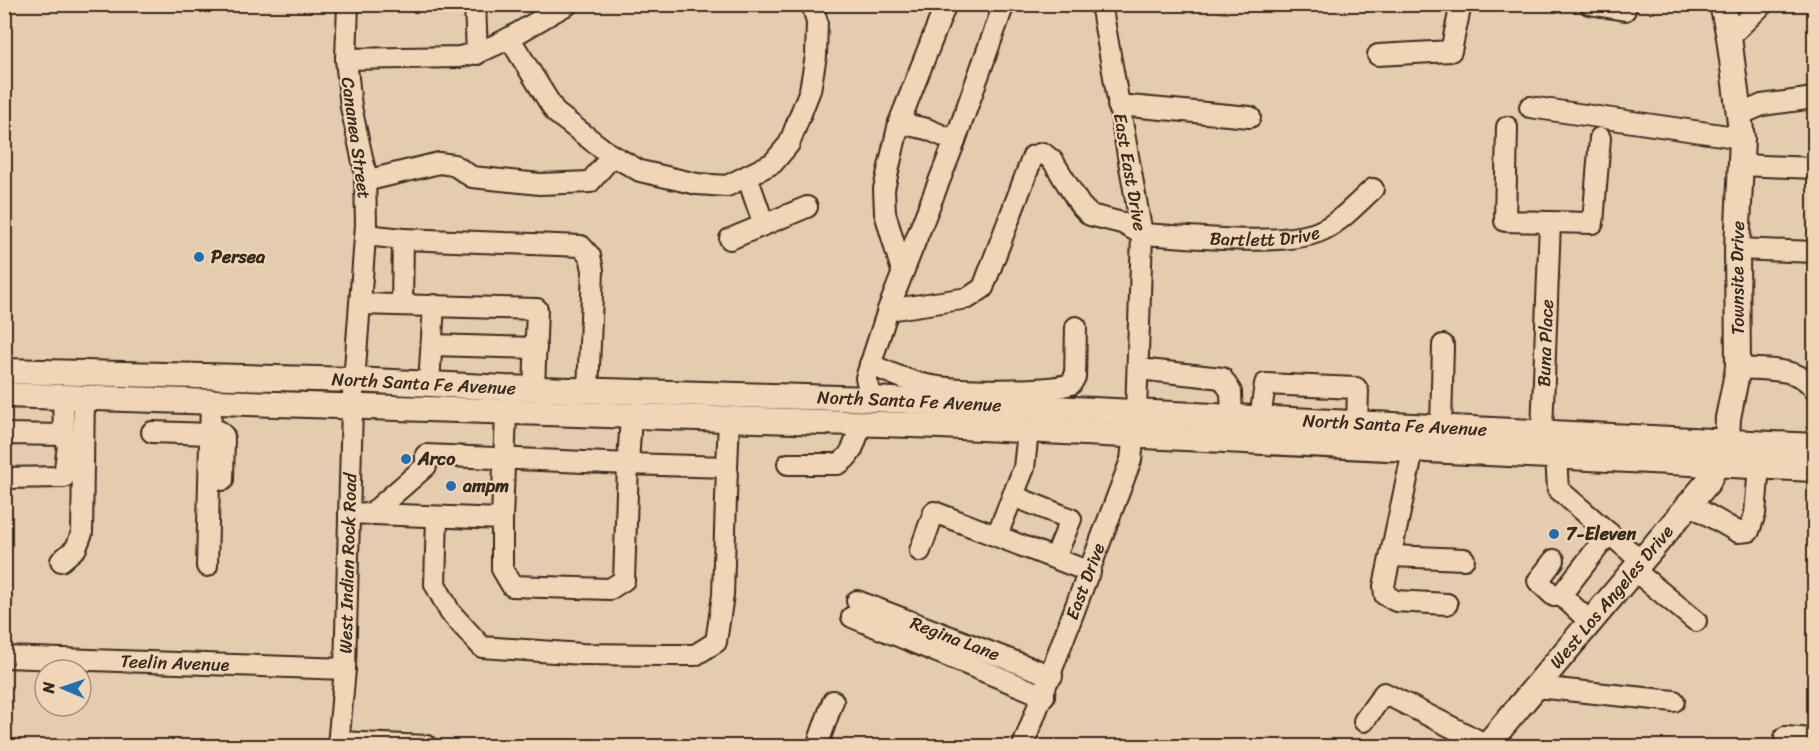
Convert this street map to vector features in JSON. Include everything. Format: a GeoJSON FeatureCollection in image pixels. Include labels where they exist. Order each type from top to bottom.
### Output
{"type":"FeatureCollection","features":[{"type":"Feature","properties":{"kind":"main road","name":"Townsite Drive"},"geometry":{"type":"LineString","coordinates":[[1722,4],[1730,37],[1741,126],[1737,249],[1738,368],[1728,418],[1727,440]]}},
{"type":"Feature","properties":{"kind":"main road","name":"North Santa Fe Avenue"},"geometry":{"type":"LineString","coordinates":[[4,370],[872,399],[1815,446]]}},
{"type":"Feature","properties":{"kind":"main road"},"geometry":{"type":"LineString","coordinates":[[74,397],[100,388],[143,388],[150,374]]}},
{"type":"Feature","properties":{"kind":"main road","name":"North Santa Fe Avenue"},"geometry":{"type":"LineString","coordinates":[[4,395],[158,399],[211,420],[352,407],[1028,431],[1815,469]]}},
{"type":"Feature","properties":{"kind":"main road","name":"West Los Angeles Drive"},"geometry":{"type":"LineString","coordinates":[[1487,746],[1589,621],[1708,482],[1727,440]]}},
{"type":"Feature","properties":{"kind":"street","name":"Cananea Street"},"geometry":{"type":"LineString","coordinates":[[348,4],[346,59],[351,107],[365,181],[366,235],[356,380]]}},
{"type":"Feature","properties":{"kind":"street"},"geometry":{"type":"LineString","coordinates":[[475,4],[477,54]]}},
{"type":"Feature","properties":{"kind":"street"},"geometry":{"type":"LineString","coordinates":[[346,59],[459,57],[477,54],[510,39],[540,18],[568,4]]}},
{"type":"Feature","properties":{"kind":"street"},"geometry":{"type":"LineString","coordinates":[[510,39],[556,112],[612,156],[640,171],[698,184],[727,186],[773,163],[789,144],[810,90],[816,56],[817,22],[812,4]]}},
{"type":"Feature","properties":{"kind":"street"},"geometry":{"type":"LineString","coordinates":[[902,271],[885,213],[884,189],[899,123],[946,4]]}},
{"type":"Feature","properties":{"kind":"street"},"geometry":{"type":"LineString","coordinates":[[872,399],[866,378],[888,310],[956,141],[1004,4]]}},
{"type":"Feature","properties":{"kind":"street","name":"East East Drive"},"geometry":{"type":"LineString","coordinates":[[1101,4],[1142,234],[1136,413]]}},
{"type":"Feature","properties":{"kind":"street"},"geometry":{"type":"LineString","coordinates":[[1377,55],[1451,51],[1461,4]]}},
{"type":"Feature","properties":{"kind":"street"},"geometry":{"type":"LineString","coordinates":[[1589,4],[1626,6]]}},
{"type":"Feature","properties":{"kind":"street"},"geometry":{"type":"LineString","coordinates":[[1730,37],[1763,4]]}},
{"type":"Feature","properties":{"kind":"street"},"geometry":{"type":"LineString","coordinates":[[1530,107],[1741,126],[1762,105],[1815,98]]}},
{"type":"Feature","properties":{"kind":"street"},"geometry":{"type":"LineString","coordinates":[[1118,105],[1250,117]]}},
{"type":"Feature","properties":{"kind":"street"},"geometry":{"type":"LineString","coordinates":[[899,123],[927,129],[956,141]]}},
{"type":"Feature","properties":{"kind":"street"},"geometry":{"type":"LineString","coordinates":[[1507,127],[1505,221],[1593,223],[1600,138]]}},
{"type":"Feature","properties":{"kind":"street"},"geometry":{"type":"LineString","coordinates":[[888,310],[969,298],[983,288],[1033,156],[1043,153],[1053,161],[1080,205],[1090,215],[1122,223],[1142,234]]}},
{"type":"Feature","properties":{"kind":"street"},"geometry":{"type":"LineString","coordinates":[[365,181],[439,162],[454,165],[472,177],[566,185],[590,182],[612,156]]}},
{"type":"Feature","properties":{"kind":"street"},"geometry":{"type":"LineString","coordinates":[[1741,165],[1815,168]]}},
{"type":"Feature","properties":{"kind":"street"},"geometry":{"type":"LineString","coordinates":[[747,176],[764,225]]}},
{"type":"Feature","properties":{"kind":"street","name":"Bartlett Drive"},"geometry":{"type":"LineString","coordinates":[[1142,234],[1276,239],[1318,232],[1340,218],[1373,189]]}},
{"type":"Feature","properties":{"kind":"street"},"geometry":{"type":"LineString","coordinates":[[730,239],[807,207]]}},
{"type":"Feature","properties":{"kind":"street","name":"Buna Place"},"geometry":{"type":"LineString","coordinates":[[1542,431],[1550,222]]}},
{"type":"Feature","properties":{"kind":"street"},"geometry":{"type":"LineString","coordinates":[[366,235],[403,239],[581,246],[590,256],[593,270],[588,391]]}},
{"type":"Feature","properties":{"kind":"street"},"geometry":{"type":"LineString","coordinates":[[402,305],[403,239]]}},
{"type":"Feature","properties":{"kind":"street"},"geometry":{"type":"LineString","coordinates":[[1737,249],[1815,252]]}},
{"type":"Feature","properties":{"kind":"street"},"geometry":{"type":"LineString","coordinates":[[361,304],[537,309],[534,389]]}},
{"type":"Feature","properties":{"kind":"street"},"geometry":{"type":"LineString","coordinates":[[429,384],[434,305]]}},
{"type":"Feature","properties":{"kind":"street"},"geometry":{"type":"LineString","coordinates":[[870,364],[897,377],[929,386],[1008,389],[1062,387],[1071,384],[1075,377],[1076,327]]}},
{"type":"Feature","properties":{"kind":"street"},"geometry":{"type":"LineString","coordinates":[[432,345],[536,348]]}},
{"type":"Feature","properties":{"kind":"street"},"geometry":{"type":"LineString","coordinates":[[1441,427],[1443,345]]}},
{"type":"Feature","properties":{"kind":"street"},"geometry":{"type":"LineString","coordinates":[[1738,368],[1785,371],[1808,379],[1815,389]]}},
{"type":"Feature","properties":{"kind":"street"},"geometry":{"type":"LineString","coordinates":[[1138,369],[1221,378],[1231,392],[1232,418]]}},
{"type":"Feature","properties":{"kind":"street","name":"West Indian Rock Road"},"geometry":{"type":"LineString","coordinates":[[338,744],[345,669],[352,407],[356,380]]}},
{"type":"Feature","properties":{"kind":"street"},"geometry":{"type":"LineString","coordinates":[[1260,419],[1265,384],[1356,388],[1358,391],[1357,423]]}},
{"type":"Feature","properties":{"kind":"street"},"geometry":{"type":"LineString","coordinates":[[4,478],[64,477],[68,445],[64,435],[74,397]]}},
{"type":"Feature","properties":{"kind":"street"},"geometry":{"type":"LineString","coordinates":[[61,561],[76,548],[82,533],[74,397]]}},
{"type":"Feature","properties":{"kind":"street"},"geometry":{"type":"LineString","coordinates":[[158,399],[155,432],[211,420]]}},
{"type":"Feature","properties":{"kind":"street"},"geometry":{"type":"LineString","coordinates":[[506,413],[502,569],[513,586],[610,589],[624,580],[631,416]]}},
{"type":"Feature","properties":{"kind":"street","name":"East Drive"},"geometry":{"type":"LineString","coordinates":[[1023,747],[1052,676],[1131,460],[1136,413]]}},
{"type":"Feature","properties":{"kind":"street"},"geometry":{"type":"LineString","coordinates":[[437,517],[435,584],[450,612],[482,647],[582,654],[695,655],[716,642],[723,595],[729,419]]}},
{"type":"Feature","properties":{"kind":"street"},"geometry":{"type":"LineString","coordinates":[[211,420],[224,436],[223,480]]}},
{"type":"Feature","properties":{"kind":"street"},"geometry":{"type":"LineString","coordinates":[[207,566],[211,420]]}},
{"type":"Feature","properties":{"kind":"street"},"geometry":{"type":"LineString","coordinates":[[788,465],[838,464],[844,461],[853,447],[861,424]]}},
{"type":"Feature","properties":{"kind":"street"},"geometry":{"type":"LineString","coordinates":[[997,535],[1024,468],[1028,431]]}},
{"type":"Feature","properties":{"kind":"street"},"geometry":{"type":"LineString","coordinates":[[4,434],[64,435]]}},
{"type":"Feature","properties":{"kind":"street"},"geometry":{"type":"LineString","coordinates":[[1413,451],[1384,586],[1386,596],[1396,601],[1447,604]]}},
{"type":"Feature","properties":{"kind":"street"},"geometry":{"type":"LineString","coordinates":[[371,514],[426,465],[426,455],[727,467]]}},
{"type":"Feature","properties":{"kind":"street"},"geometry":{"type":"LineString","coordinates":[[1556,457],[1558,489],[1609,533],[1638,566],[1696,621]]}},
{"type":"Feature","properties":{"kind":"street"},"geometry":{"type":"LineString","coordinates":[[1689,504],[1738,532],[1749,531],[1755,514],[1759,466]]}},
{"type":"Feature","properties":{"kind":"street"},"geometry":{"type":"LineString","coordinates":[[1013,496],[1071,519],[1055,558]]}},
{"type":"Feature","properties":{"kind":"street"},"geometry":{"type":"LineString","coordinates":[[349,513],[502,519]]}},
{"type":"Feature","properties":{"kind":"street"},"geometry":{"type":"LineString","coordinates":[[920,551],[934,513],[1090,572]]}},
{"type":"Feature","properties":{"kind":"street"},"geometry":{"type":"LineString","coordinates":[[1561,596],[1609,533]]}},
{"type":"Feature","properties":{"kind":"street"},"geometry":{"type":"LineString","coordinates":[[1392,556],[1464,560]]}},
{"type":"Feature","properties":{"kind":"street"},"geometry":{"type":"LineString","coordinates":[[1554,560],[1538,581],[1554,596],[1561,596],[1589,621]]}},
{"type":"Feature","properties":{"kind":"street","name":"Regina Lane"},"geometry":{"type":"LineString","coordinates":[[1044,696],[855,609],[1052,676]]}},
{"type":"Feature","properties":{"kind":"street","name":"Teelin Avenue"},"geometry":{"type":"LineString","coordinates":[[4,657],[345,669]]}},
{"type":"Feature","properties":{"kind":"street"},"geometry":{"type":"LineString","coordinates":[[1536,687],[1674,701]]}},
{"type":"Feature","properties":{"kind":"street"},"geometry":{"type":"LineString","coordinates":[[1364,720],[1384,693],[1487,746]]}},
{"type":"Feature","properties":{"kind":"street"},"geometry":{"type":"LineString","coordinates":[[817,747],[833,701]]}},
{"type":"Feature","properties":{"kind":"street"},"geometry":{"type":"LineString","coordinates":[[1785,738],[1815,739]]}},
{"type":"Feature","properties":{"kind":"street"},"geometry":{"type":"LineString","coordinates":[[338,744],[427,747]]}},
{"type":"Feature","properties":{"kind":"place","name":"Persea"},"geometry":{"type":"Point","coordinates":[199,257]}},
{"type":"Feature","properties":{"kind":"place","name":"Arco"},"geometry":{"type":"Point","coordinates":[406,459]}},
{"type":"Feature","properties":{"kind":"place","name":"ampm"},"geometry":{"type":"Point","coordinates":[451,486]}},
{"type":"Feature","properties":{"kind":"place","name":"7-Eleven"},"geometry":{"type":"Point","coordinates":[1554,534]}}]}
